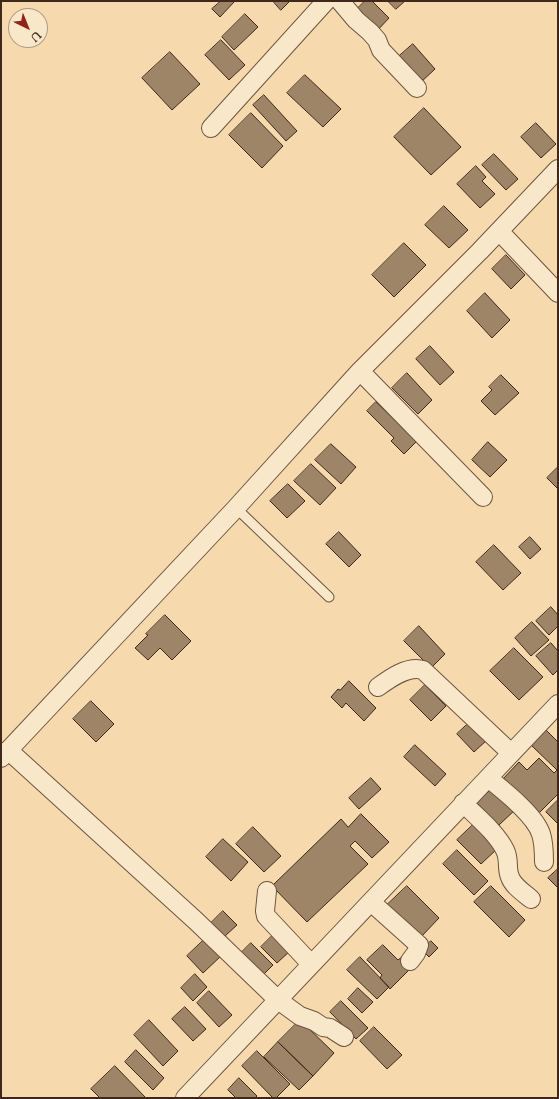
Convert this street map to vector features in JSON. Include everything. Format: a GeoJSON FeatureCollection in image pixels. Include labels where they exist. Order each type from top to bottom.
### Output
{"type":"FeatureCollection","features":[{"type":"Feature","properties":{"kind":"street"},"geometry":{"type":"LineString","coordinates":[[211,128],[326,1]]}},
{"type":"Feature","properties":{"kind":"street"},"geometry":{"type":"LineString","coordinates":[[340,1],[356,20],[370,32],[377,40],[381,50],[417,88]]}},
{"type":"Feature","properties":{"kind":"street"},"geometry":{"type":"LineString","coordinates":[[344,1037],[330,1028],[323,1027],[314,1021],[300,1016],[278,1000],[196,921],[5,754],[236,508],[360,371],[499,231],[558,169]]}},
{"type":"Feature","properties":{"kind":"street"},"geometry":{"type":"LineString","coordinates":[[499,231],[558,293]]}},
{"type":"Feature","properties":{"kind":"street"},"geometry":{"type":"LineString","coordinates":[[360,371],[483,497]]}},
{"type":"Feature","properties":{"kind":"street"},"geometry":{"type":"LineString","coordinates":[[378,687],[400,673],[417,669],[423,670],[511,753]]}},
{"type":"Feature","properties":{"kind":"street"},"geometry":{"type":"LineString","coordinates":[[185,1098],[511,753],[557,708]]}},
{"type":"Feature","properties":{"kind":"street"},"geometry":{"type":"LineString","coordinates":[[488,778],[516,802],[538,826],[542,835],[544,862]]}},
{"type":"Feature","properties":{"kind":"street"},"geometry":{"type":"LineString","coordinates":[[464,803],[497,837],[505,850],[509,862],[510,877],[515,885],[531,899]]}},
{"type":"Feature","properties":{"kind":"street"},"geometry":{"type":"LineString","coordinates":[[267,891],[266,916],[312,964]]}},
{"type":"Feature","properties":{"kind":"street"},"geometry":{"type":"LineString","coordinates":[[371,902],[419,945],[416,953],[410,961]]}},
{"type":"Feature","properties":{"kind":"lane"},"geometry":{"type":"LineString","coordinates":[[236,508],[329,597]]}},
{"type":"Feature","properties":{"kind":"building"},"geometry":{"type":"Polygon","coordinates":[[[221,1],[235,1],[220,17],[212,9],[221,1]]]}},
{"type":"Feature","properties":{"kind":"building"},"geometry":{"type":"Polygon","coordinates":[[[273,1],[290,1],[281,10],[273,1]]]}},
{"type":"Feature","properties":{"kind":"building"},"geometry":{"type":"Polygon","coordinates":[[[365,1],[372,1],[389,18],[375,33],[354,12],[365,1]]]}},
{"type":"Feature","properties":{"kind":"building"},"geometry":{"type":"Polygon","coordinates":[[[388,1],[405,1],[396,9],[388,1]]]}},
{"type":"Feature","properties":{"kind":"building"},"geometry":{"type":"Polygon","coordinates":[[[245,14],[258,27],[234,50],[222,37],[245,14]]]}},
{"type":"Feature","properties":{"kind":"building"},"geometry":{"type":"Polygon","coordinates":[[[221,40],[245,65],[229,80],[205,55],[221,40]]]}},
{"type":"Feature","properties":{"kind":"building"},"geometry":{"type":"Polygon","coordinates":[[[413,44],[435,69],[420,83],[397,58],[413,44]]]}},
{"type":"Feature","properties":{"kind":"building"},"geometry":{"type":"Polygon","coordinates":[[[170,52],[200,84],[172,110],[142,78],[170,52]]]}},
{"type":"Feature","properties":{"kind":"building"},"geometry":{"type":"Polygon","coordinates":[[[305,75],[341,109],[323,127],[287,93],[305,75]]]}},
{"type":"Feature","properties":{"kind":"building"},"geometry":{"type":"Polygon","coordinates":[[[264,95],[297,131],[286,141],[253,105],[264,95]]]}},
{"type":"Feature","properties":{"kind":"building"},"geometry":{"type":"Polygon","coordinates":[[[424,108],[461,147],[431,175],[394,137],[424,108]]]}},
{"type":"Feature","properties":{"kind":"building"},"geometry":{"type":"Polygon","coordinates":[[[251,113],[283,146],[262,168],[229,135],[251,113]]]}},
{"type":"Feature","properties":{"kind":"building"},"geometry":{"type":"Polygon","coordinates":[[[536,123],[556,144],[541,158],[521,137],[536,123]]]}},
{"type":"Feature","properties":{"kind":"building"},"geometry":{"type":"Polygon","coordinates":[[[494,154],[518,179],[506,190],[482,165],[494,154]]]}},
{"type":"Feature","properties":{"kind":"building"},"geometry":{"type":"Polygon","coordinates":[[[476,166],[486,177],[482,181],[495,194],[480,208],[457,184],[476,166]]]}},
{"type":"Feature","properties":{"kind":"building"},"geometry":{"type":"Polygon","coordinates":[[[444,206],[468,230],[449,248],[425,225],[444,206]]]}},
{"type":"Feature","properties":{"kind":"building"},"geometry":{"type":"Polygon","coordinates":[[[404,243],[426,265],[394,297],[372,275],[404,243]]]}},
{"type":"Feature","properties":{"kind":"building"},"geometry":{"type":"Polygon","coordinates":[[[506,255],[525,275],[511,289],[492,269],[506,255]]]}},
{"type":"Feature","properties":{"kind":"building"},"geometry":{"type":"Polygon","coordinates":[[[485,293],[510,320],[492,338],[467,311],[485,293]]]}},
{"type":"Feature","properties":{"kind":"building"},"geometry":{"type":"Polygon","coordinates":[[[430,346],[454,372],[440,385],[416,359],[430,346]]]}},
{"type":"Feature","properties":{"kind":"building"},"geometry":{"type":"Polygon","coordinates":[[[407,373],[432,400],[418,414],[392,388],[407,373]]]}},
{"type":"Feature","properties":{"kind":"building"},"geometry":{"type":"Polygon","coordinates":[[[501,375],[519,393],[495,415],[481,401],[492,390],[489,387],[501,375]]]}},
{"type":"Feature","properties":{"kind":"building"},"geometry":{"type":"Polygon","coordinates":[[[376,402],[395,420],[398,417],[419,439],[404,454],[391,441],[394,438],[367,411],[376,402]]]}},
{"type":"Feature","properties":{"kind":"building"},"geometry":{"type":"Polygon","coordinates":[[[488,442],[507,460],[490,477],[472,460],[488,442]]]}},
{"type":"Feature","properties":{"kind":"building"},"geometry":{"type":"Polygon","coordinates":[[[331,444],[356,467],[341,484],[315,460],[331,444]]]}},
{"type":"Feature","properties":{"kind":"building"},"geometry":{"type":"Polygon","coordinates":[[[311,464],[336,488],[320,505],[294,481],[311,464]]]}},
{"type":"Feature","properties":{"kind":"building"},"geometry":{"type":"Polygon","coordinates":[[[558,467],[558,489],[547,478],[558,467]]]}},
{"type":"Feature","properties":{"kind":"building"},"geometry":{"type":"Polygon","coordinates":[[[288,484],[305,501],[287,518],[270,501],[288,484]]]}},
{"type":"Feature","properties":{"kind":"building"},"geometry":{"type":"Polygon","coordinates":[[[339,532],[361,555],[349,567],[326,544],[339,532]]]}},
{"type":"Feature","properties":{"kind":"building"},"geometry":{"type":"Polygon","coordinates":[[[530,537],[541,549],[530,559],[519,547],[530,537]]]}},
{"type":"Feature","properties":{"kind":"building"},"geometry":{"type":"Polygon","coordinates":[[[494,545],[521,573],[503,590],[476,562],[494,545]]]}},
{"type":"Feature","properties":{"kind":"building"},"geometry":{"type":"Polygon","coordinates":[[[551,607],[558,615],[558,626],[549,635],[536,621],[551,607]]]}},
{"type":"Feature","properties":{"kind":"building"},"geometry":{"type":"Polygon","coordinates":[[[165,615],[191,641],[172,660],[160,648],[148,660],[135,648],[148,635],[146,634],[165,615]]]}},
{"type":"Feature","properties":{"kind":"building"},"geometry":{"type":"Polygon","coordinates":[[[532,622],[549,640],[531,656],[515,638],[532,622]]]}},
{"type":"Feature","properties":{"kind":"building"},"geometry":{"type":"Polygon","coordinates":[[[419,626],[445,654],[431,668],[404,641],[419,626]]]}},
{"type":"Feature","properties":{"kind":"building"},"geometry":{"type":"Polygon","coordinates":[[[551,643],[558,651],[558,670],[553,675],[536,656],[551,643]]]}},
{"type":"Feature","properties":{"kind":"building"},"geometry":{"type":"Polygon","coordinates":[[[514,648],[543,677],[519,700],[490,671],[514,648]]]}},
{"type":"Feature","properties":{"kind":"building"},"geometry":{"type":"Polygon","coordinates":[[[349,681],[376,708],[364,721],[346,703],[342,708],[331,697],[338,689],[340,690],[349,681]]]}},
{"type":"Feature","properties":{"kind":"building"},"geometry":{"type":"Polygon","coordinates":[[[425,685],[446,706],[431,721],[410,700],[425,685]]]}},
{"type":"Feature","properties":{"kind":"building"},"geometry":{"type":"Polygon","coordinates":[[[91,701],[114,724],[96,742],[73,719],[91,701]]]}},
{"type":"Feature","properties":{"kind":"building"},"geometry":{"type":"Polygon","coordinates":[[[470,722],[487,740],[474,752],[457,734],[470,722]]]}},
{"type":"Feature","properties":{"kind":"building"},"geometry":{"type":"Polygon","coordinates":[[[546,730],[558,742],[558,794],[536,816],[501,781],[519,762],[527,770],[539,758],[554,773],[557,770],[531,745],[546,730]]]}},
{"type":"Feature","properties":{"kind":"building"},"geometry":{"type":"Polygon","coordinates":[[[415,745],[446,774],[435,786],[404,757],[415,745]]]}},
{"type":"Feature","properties":{"kind":"building"},"geometry":{"type":"Polygon","coordinates":[[[371,778],[381,789],[359,809],[349,798],[371,778]]]}},
{"type":"Feature","properties":{"kind":"building"},"geometry":{"type":"Polygon","coordinates":[[[495,786],[517,808],[499,825],[477,803],[495,786]]]}},
{"type":"Feature","properties":{"kind":"building"},"geometry":{"type":"Polygon","coordinates":[[[558,800],[558,824],[546,812],[558,800]]]}},
{"type":"Feature","properties":{"kind":"building"},"geometry":{"type":"Polygon","coordinates":[[[361,814],[389,842],[372,858],[355,841],[350,846],[368,864],[307,922],[272,886],[341,819],[348,827],[361,814]]]}},
{"type":"Feature","properties":{"kind":"building"},"geometry":{"type":"Polygon","coordinates":[[[474,824],[498,848],[481,864],[457,840],[474,824]]]}},
{"type":"Feature","properties":{"kind":"building"},"geometry":{"type":"Polygon","coordinates":[[[253,827],[281,856],[264,872],[236,844],[253,827]]]}},
{"type":"Feature","properties":{"kind":"building"},"geometry":{"type":"Polygon","coordinates":[[[223,839],[248,862],[231,881],[206,857],[223,839]]]}},
{"type":"Feature","properties":{"kind":"building"},"geometry":{"type":"Polygon","coordinates":[[[457,850],[488,881],[474,895],[443,864],[457,850]]]}},
{"type":"Feature","properties":{"kind":"building"},"geometry":{"type":"Polygon","coordinates":[[[558,869],[558,888],[548,878],[558,869]]]}},
{"type":"Feature","properties":{"kind":"building"},"geometry":{"type":"Polygon","coordinates":[[[407,886],[439,918],[420,938],[387,905],[407,886]]]}},
{"type":"Feature","properties":{"kind":"building"},"geometry":{"type":"Polygon","coordinates":[[[491,886],[525,920],[509,937],[474,902],[491,886]]]}},
{"type":"Feature","properties":{"kind":"building"},"geometry":{"type":"Polygon","coordinates":[[[223,911],[237,925],[225,936],[211,923],[223,911]]]}},
{"type":"Feature","properties":{"kind":"building"},"geometry":{"type":"Polygon","coordinates":[[[274,934],[290,951],[277,963],[261,947],[274,934]]]}},
{"type":"Feature","properties":{"kind":"building"},"geometry":{"type":"Polygon","coordinates":[[[206,938],[222,955],[203,973],[187,956],[206,938]]]}},
{"type":"Feature","properties":{"kind":"building"},"geometry":{"type":"Polygon","coordinates":[[[431,941],[438,948],[429,957],[422,950],[431,941]]]}},
{"type":"Feature","properties":{"kind":"building"},"geometry":{"type":"Polygon","coordinates":[[[251,943],[273,965],[262,976],[240,954],[251,943]]]}},
{"type":"Feature","properties":{"kind":"building"},"geometry":{"type":"Polygon","coordinates":[[[383,945],[398,960],[403,956],[413,966],[390,989],[380,978],[382,975],[367,960],[383,945]]]}},
{"type":"Feature","properties":{"kind":"building"},"geometry":{"type":"Polygon","coordinates":[[[360,957],[389,987],[377,999],[347,970],[360,957]]]}},
{"type":"Feature","properties":{"kind":"building"},"geometry":{"type":"Polygon","coordinates":[[[195,974],[207,987],[193,1001],[181,988],[195,974]]]}},
{"type":"Feature","properties":{"kind":"building"},"geometry":{"type":"Polygon","coordinates":[[[358,988],[373,1002],[362,1013],[348,999],[358,988]]]}},
{"type":"Feature","properties":{"kind":"building"},"geometry":{"type":"Polygon","coordinates":[[[209,991],[232,1015],[219,1027],[197,1003],[209,991]]]}},
{"type":"Feature","properties":{"kind":"building"},"geometry":{"type":"Polygon","coordinates":[[[341,1001],[368,1028],[356,1039],[330,1012],[341,1001]]]}},
{"type":"Feature","properties":{"kind":"building"},"geometry":{"type":"Polygon","coordinates":[[[185,1007],[206,1029],[193,1041],[172,1019],[185,1007]]]}},
{"type":"Feature","properties":{"kind":"building"},"geometry":{"type":"Polygon","coordinates":[[[149,1020],[178,1051],[163,1066],[134,1035],[149,1020]]]}},
{"type":"Feature","properties":{"kind":"building"},"geometry":{"type":"Polygon","coordinates":[[[300,1020],[334,1053],[313,1076],[278,1042],[300,1020]]]}},
{"type":"Feature","properties":{"kind":"building"},"geometry":{"type":"Polygon","coordinates":[[[374,1027],[402,1055],[387,1069],[360,1041],[374,1027]]]}},
{"type":"Feature","properties":{"kind":"building"},"geometry":{"type":"Polygon","coordinates":[[[278,1042],[313,1076],[299,1090],[264,1057],[278,1042]]]}},
{"type":"Feature","properties":{"kind":"building"},"geometry":{"type":"Polygon","coordinates":[[[136,1050],[164,1078],[153,1090],[125,1062],[136,1050]]]}},
{"type":"Feature","properties":{"kind":"building"},"geometry":{"type":"Polygon","coordinates":[[[257,1051],[290,1084],[276,1098],[273,1098],[242,1066],[257,1051]]]}},
{"type":"Feature","properties":{"kind":"building"},"geometry":{"type":"Polygon","coordinates":[[[115,1066],[146,1098],[100,1098],[91,1089],[115,1066]]]}},
{"type":"Feature","properties":{"kind":"building"},"geometry":{"type":"Polygon","coordinates":[[[239,1078],[257,1096],[255,1098],[236,1098],[228,1090],[239,1078]]]}}]}
